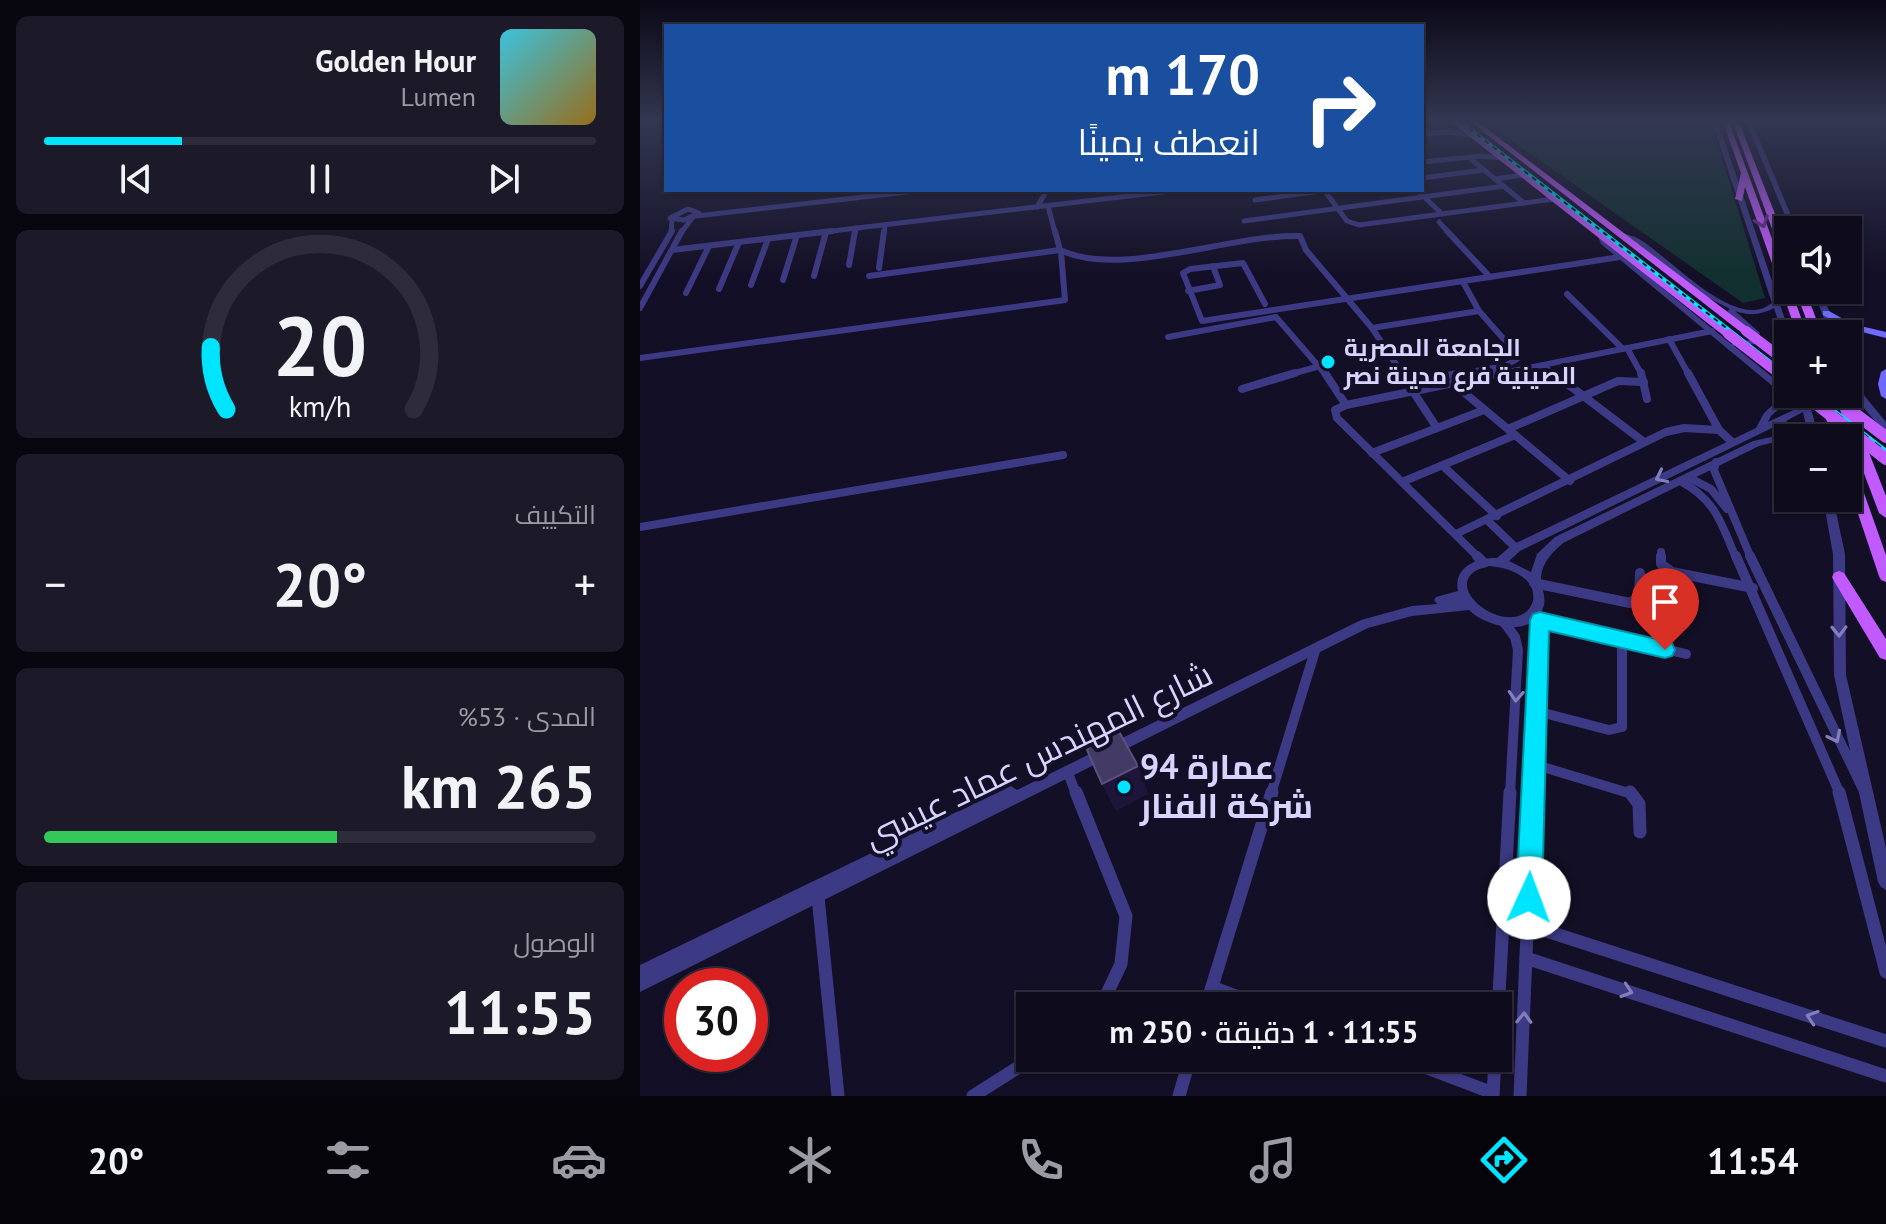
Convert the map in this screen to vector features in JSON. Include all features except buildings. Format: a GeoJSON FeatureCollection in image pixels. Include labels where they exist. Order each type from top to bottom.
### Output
{"type":"FeatureCollection","features":[{"type":"Feature","properties":{"kind":"main road"},"geometry":{"type":"LineString","coordinates":[[1521,173],[1599,232],[1728,338],[1774,371]]}},
{"type":"Feature","properties":{"kind":"main road"},"geometry":{"type":"LineString","coordinates":[[1541,173],[1774,352]]}},
{"type":"Feature","properties":{"kind":"main road"},"geometry":{"type":"LineString","coordinates":[[1755,173],[1774,223]]}},
{"type":"Feature","properties":{"kind":"main road"},"geometry":{"type":"LineString","coordinates":[[1739,199],[1745,174]]}},
{"type":"Feature","properties":{"kind":"main road"},"geometry":{"type":"LineString","coordinates":[[1745,174],[1797,320]]}},
{"type":"Feature","properties":{"kind":"main road"},"geometry":{"type":"LineString","coordinates":[[1826,313],[1849,326],[1886,335]]}},
{"type":"Feature","properties":{"kind":"main road"},"geometry":{"type":"LineString","coordinates":[[1886,372],[1883,384],[1886,396]]}},
{"type":"Feature","properties":{"kind":"main road"},"geometry":{"type":"LineString","coordinates":[[1818,408],[1886,459]]}},
{"type":"Feature","properties":{"kind":"main road"},"geometry":{"type":"LineString","coordinates":[[1846,408],[1886,437]]}},
{"type":"Feature","properties":{"kind":"main road"},"geometry":{"type":"LineString","coordinates":[[1846,408],[1886,513]]}},
{"type":"Feature","properties":{"kind":"main road"},"geometry":{"type":"LineString","coordinates":[[1862,506],[1886,576]]}},
{"type":"Feature","properties":{"kind":"main road"},"geometry":{"type":"LineString","coordinates":[[1839,577],[1886,653]]}},
{"type":"Feature","properties":{"kind":"street"},"geometry":{"type":"LineString","coordinates":[[1424,178],[1460,173]]}},
{"type":"Feature","properties":{"kind":"street"},"geometry":{"type":"LineString","coordinates":[[1488,173],[1524,203]]}},
{"type":"Feature","properties":{"kind":"street"},"geometry":{"type":"LineString","coordinates":[[1731,173],[1774,298]]}},
{"type":"Feature","properties":{"kind":"street"},"geometry":{"type":"LineString","coordinates":[[1769,173],[1788,216]]}},
{"type":"Feature","properties":{"kind":"street"},"geometry":{"type":"LineString","coordinates":[[1244,221],[1425,197],[1525,176]]}},
{"type":"Feature","properties":{"kind":"street"},"geometry":{"type":"LineString","coordinates":[[640,308],[695,214],[870,192]]}},
{"type":"Feature","properties":{"kind":"street"},"geometry":{"type":"LineString","coordinates":[[640,286],[673,229],[670,218],[674,213],[695,214],[906,192]]}},
{"type":"Feature","properties":{"kind":"street"},"geometry":{"type":"LineString","coordinates":[[1037,205],[1046,192]]}},
{"type":"Feature","properties":{"kind":"street"},"geometry":{"type":"LineString","coordinates":[[696,245],[885,225],[1134,192]]}},
{"type":"Feature","properties":{"kind":"street"},"geometry":{"type":"LineString","coordinates":[[673,248],[1164,192]]}},
{"type":"Feature","properties":{"kind":"street"},"geometry":{"type":"LineString","coordinates":[[1264,192],[1268,198]]}},
{"type":"Feature","properties":{"kind":"street"},"geometry":{"type":"LineString","coordinates":[[1255,200],[1311,192]]}},
{"type":"Feature","properties":{"kind":"street"},"geometry":{"type":"LineString","coordinates":[[1326,192],[1349,223],[1359,225],[1554,199]]}},
{"type":"Feature","properties":{"kind":"street"},"geometry":{"type":"LineString","coordinates":[[1419,192],[1442,214]]}},
{"type":"Feature","properties":{"kind":"street"},"geometry":{"type":"LineString","coordinates":[[640,358],[1065,300],[1060,251],[1048,206]]}},
{"type":"Feature","properties":{"kind":"street"},"geometry":{"type":"LineString","coordinates":[[1439,222],[1490,277]]}},
{"type":"Feature","properties":{"kind":"street"},"geometry":{"type":"LineString","coordinates":[[879,268],[885,225]]}},
{"type":"Feature","properties":{"kind":"street"},"geometry":{"type":"LineString","coordinates":[[849,265],[856,228]]}},
{"type":"Feature","properties":{"kind":"street"},"geometry":{"type":"LineString","coordinates":[[814,276],[826,232]]}},
{"type":"Feature","properties":{"kind":"street"},"geometry":{"type":"LineString","coordinates":[[1599,232],[1599,238],[1620,257],[1712,331],[1749,344],[1757,337],[1751,327],[1636,240],[1622,235]]}},
{"type":"Feature","properties":{"kind":"street"},"geometry":{"type":"LineString","coordinates":[[783,280],[797,235]]}},
{"type":"Feature","properties":{"kind":"street"},"geometry":{"type":"LineString","coordinates":[[869,276],[1060,251],[1071,258],[1097,260],[1297,235],[1306,250],[1372,328],[1437,428]]}},
{"type":"Feature","properties":{"kind":"street"},"geometry":{"type":"LineString","coordinates":[[751,285],[768,239]]}},
{"type":"Feature","properties":{"kind":"street"},"geometry":{"type":"LineString","coordinates":[[719,289],[739,242]]}},
{"type":"Feature","properties":{"kind":"street"},"geometry":{"type":"LineString","coordinates":[[686,293],[709,246]]}},
{"type":"Feature","properties":{"kind":"street"},"geometry":{"type":"LineString","coordinates":[[1202,321],[1349,301],[1620,257]]}},
{"type":"Feature","properties":{"kind":"street"},"geometry":{"type":"LineString","coordinates":[[1205,330],[1188,291],[1184,270],[1245,264],[1265,304]]}},
{"type":"Feature","properties":{"kind":"street"},"geometry":{"type":"LineString","coordinates":[[1188,291],[1220,285],[1213,266]]}},
{"type":"Feature","properties":{"kind":"street"},"geometry":{"type":"LineString","coordinates":[[1463,282],[1479,311],[1515,352],[1514,362],[1346,405],[1337,408],[1335,416],[1483,562]]}},
{"type":"Feature","properties":{"kind":"street"},"geometry":{"type":"LineString","coordinates":[[1567,294],[1625,348],[1638,365],[1647,399]]}},
{"type":"Feature","properties":{"kind":"street"},"geometry":{"type":"LineString","coordinates":[[1726,308],[1756,313],[1768,311],[1776,304],[1781,320]]}},
{"type":"Feature","properties":{"kind":"street"},"geometry":{"type":"LineString","coordinates":[[1822,304],[1829,320]]}},
{"type":"Feature","properties":{"kind":"street"},"geometry":{"type":"LineString","coordinates":[[1372,328],[1479,311]]}},
{"type":"Feature","properties":{"kind":"street"},"geometry":{"type":"LineString","coordinates":[[1168,337],[1276,317],[1320,366],[1346,405]]}},
{"type":"Feature","properties":{"kind":"street"},"geometry":{"type":"LineString","coordinates":[[1411,387],[1454,384],[1712,331]]}},
{"type":"Feature","properties":{"kind":"street"},"geometry":{"type":"LineString","coordinates":[[1728,338],[1783,394],[1783,401],[1767,415],[1761,428]]}},
{"type":"Feature","properties":{"kind":"street"},"geometry":{"type":"LineString","coordinates":[[1669,339],[1719,430],[1732,442]]}},
{"type":"Feature","properties":{"kind":"street"},"geometry":{"type":"LineString","coordinates":[[1242,389],[1320,366]]}},
{"type":"Feature","properties":{"kind":"street"},"geometry":{"type":"LineString","coordinates":[[1543,366],[1644,442]]}},
{"type":"Feature","properties":{"kind":"street"},"geometry":{"type":"LineString","coordinates":[[1402,482],[1443,466],[1580,395],[1618,381],[1644,382]]}},
{"type":"Feature","properties":{"kind":"street"},"geometry":{"type":"LineString","coordinates":[[1454,384],[1570,481]]}},
{"type":"Feature","properties":{"kind":"street"},"geometry":{"type":"LineString","coordinates":[[1862,399],[1886,428]]}},
{"type":"Feature","properties":{"kind":"street"},"geometry":{"type":"LineString","coordinates":[[1500,562],[1516,548],[1778,420],[1793,408]]}},
{"type":"Feature","properties":{"kind":"street"},"geometry":{"type":"LineString","coordinates":[[1372,453],[1484,410]]}},
{"type":"Feature","properties":{"kind":"street"},"geometry":{"type":"LineString","coordinates":[[1778,420],[1786,424]]}},
{"type":"Feature","properties":{"kind":"street"},"geometry":{"type":"LineString","coordinates":[[1456,534],[1676,429],[1719,430]]}},
{"type":"Feature","properties":{"kind":"street"},"geometry":{"type":"LineString","coordinates":[[1534,583],[1537,564],[1552,545],[1756,443],[1774,442]]}},
{"type":"Feature","properties":{"kind":"street"},"geometry":{"type":"LineString","coordinates":[[640,527],[1063,455]]}},
{"type":"Feature","properties":{"kind":"street"},"geometry":{"type":"LineString","coordinates":[[1716,462],[1714,470],[1765,591],[1850,769],[1866,793]]}},
{"type":"Feature","properties":{"kind":"street"},"geometry":{"type":"LineString","coordinates":[[1443,466],[1516,548]]}},
{"type":"Feature","properties":{"kind":"street"},"geometry":{"type":"LineString","coordinates":[[1684,479],[1711,489],[1731,514]]}},
{"type":"Feature","properties":{"kind":"street"},"geometry":{"type":"LineString","coordinates":[[1684,479],[1713,505],[1840,794],[1886,972]]}},
{"type":"Feature","properties":{"kind":"street"},"geometry":{"type":"LineString","coordinates":[[1831,512],[1837,537],[1840,675],[1886,882]]}},
{"type":"Feature","properties":{"kind":"street"},"geometry":{"type":"LineString","coordinates":[[1661,552],[1661,564],[1672,572],[1765,591]]}},
{"type":"Feature","properties":{"kind":"street"},"geometry":{"type":"LineString","coordinates":[[1520,1096],[1536,711],[1538,615],[1538,594],[1534,583],[1523,572],[1500,562],[1483,562],[1464,574],[1462,580],[1466,600],[1489,618],[1504,622],[1538,615],[1622,640],[1686,654]]}},
{"type":"Feature","properties":{"kind":"street"},"geometry":{"type":"LineString","coordinates":[[1534,583],[1630,603],[1639,597],[1640,573]]}},
{"type":"Feature","properties":{"kind":"street","name":"شارع المهندس عماد عيسي"},"geometry":{"type":"LineString","coordinates":[[640,984],[1379,620],[1466,600]]}},
{"type":"Feature","properties":{"kind":"street","name":"شارع المهندس عماد عيسي"},"geometry":{"type":"LineString","coordinates":[[640,974],[1347,626],[1393,609],[1466,600]]}},
{"type":"Feature","properties":{"kind":"street"},"geometry":{"type":"LineString","coordinates":[[1499,992],[1518,662],[1517,643],[1504,622]]}},
{"type":"Feature","properties":{"kind":"street"},"geometry":{"type":"LineString","coordinates":[[1536,711],[1609,730],[1622,727],[1622,640]]}},
{"type":"Feature","properties":{"kind":"street"},"geometry":{"type":"LineString","coordinates":[[1210,992],[1315,651]]}},
{"type":"Feature","properties":{"kind":"street"},"geometry":{"type":"LineString","coordinates":[[1533,764],[1631,792],[1639,800],[1640,832]]}},
{"type":"Feature","properties":{"kind":"street"},"geometry":{"type":"LineString","coordinates":[[1068,773],[1126,916],[1127,940],[1122,965],[1111,992]]}},
{"type":"Feature","properties":{"kind":"street"},"geometry":{"type":"LineString","coordinates":[[818,897],[838,1096]]}},
{"type":"Feature","properties":{"kind":"street"},"geometry":{"type":"LineString","coordinates":[[1528,925],[1886,1041]]}},
{"type":"Feature","properties":{"kind":"street"},"geometry":{"type":"LineString","coordinates":[[1526,958],[1886,1076]]}},
{"type":"Feature","properties":{"kind":"street"},"geometry":{"type":"LineString","coordinates":[[1212,987],[1225,992]]}},
{"type":"Feature","properties":{"kind":"street"},"geometry":{"type":"LineString","coordinates":[[973,1096],[1016,1069]]}},
{"type":"Feature","properties":{"kind":"street"},"geometry":{"type":"LineString","coordinates":[[1179,1096],[1186,1072]]}},
{"type":"Feature","properties":{"kind":"street"},"geometry":{"type":"LineString","coordinates":[[1437,1072],[1493,1094],[1494,1072]]}},
{"type":"Feature","properties":{"kind":"green space"},"geometry":{"type":"Polygon","coordinates":[[[1558,173],[1727,173],[1765,298],[1743,303],[1558,173]]]}},
{"type":"Feature","properties":{"kind":"railway"},"geometry":{"type":"LineString","coordinates":[[1527,173],[1774,365]]}},
{"type":"Feature","properties":{"kind":"railway"},"geometry":{"type":"LineString","coordinates":[[1829,408],[1886,452]]}},
{"type":"Feature","properties":{"kind":"place","name":"الجامعة المصرية الصينية فرع مدينة نصر"},"geometry":{"type":"Point","coordinates":[1328,362]}},
{"type":"Feature","properties":{"kind":"place","name":"عمارة 94 شركة الفنار"},"geometry":{"type":"Point","coordinates":[1124,787]}},
{"type":"Feature","properties":{"kind":"route"},"geometry":{"type":"LineString","coordinates":[[1529,898],[1540,620],[1665,650]]}}]}
